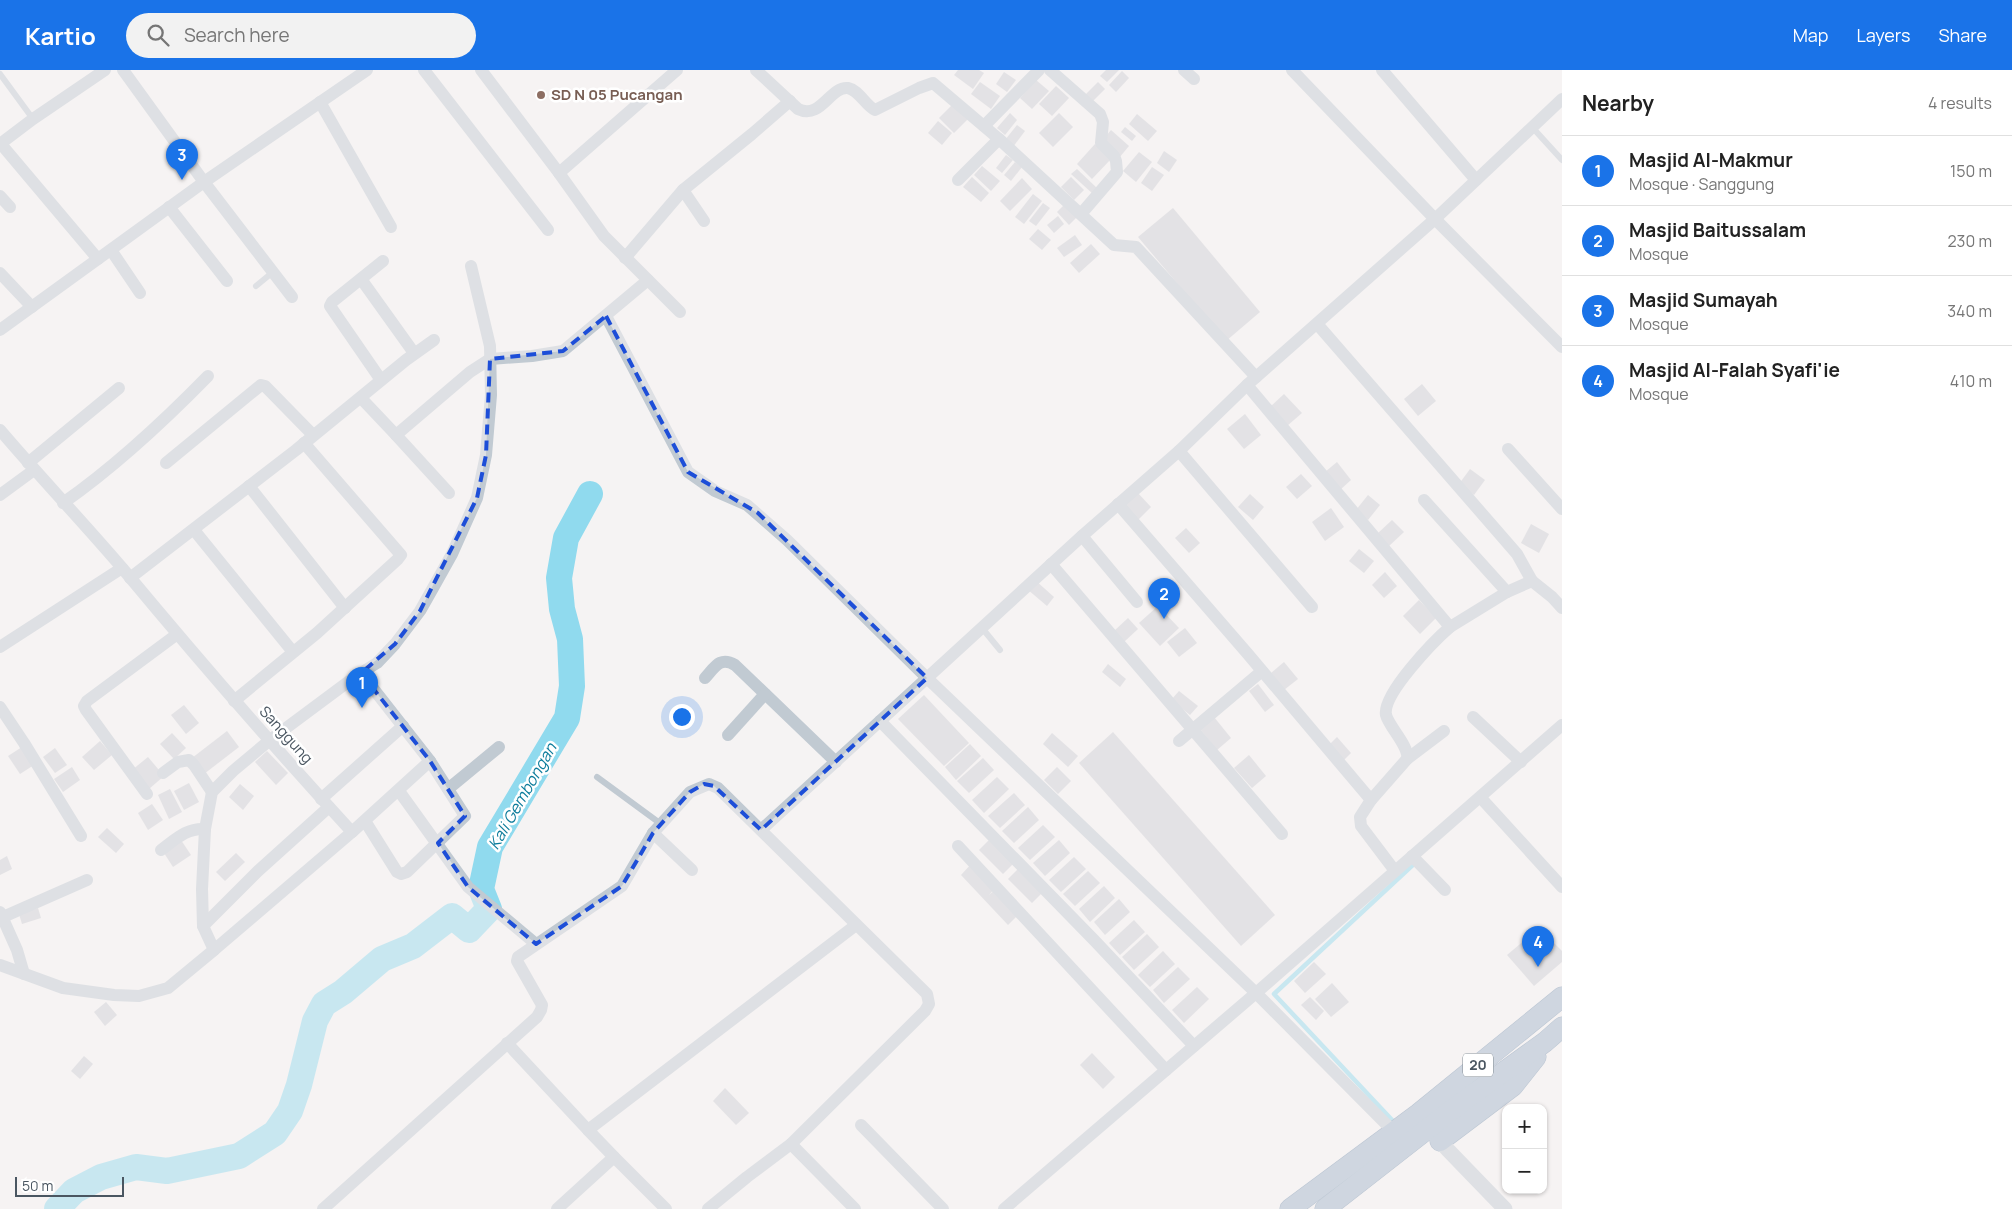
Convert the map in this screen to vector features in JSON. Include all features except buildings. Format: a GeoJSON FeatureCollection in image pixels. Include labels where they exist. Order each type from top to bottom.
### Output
{"type":"FeatureCollection","features":[{"type":"Feature","properties":{"kind":"highway","name":"20"},"geometry":{"type":"LineString","coordinates":[[1290,1209],[1400,1139],[1429,1128],[1562,997]]}},
{"type":"Feature","properties":{"kind":"highway"},"geometry":{"type":"LineString","coordinates":[[1429,1128],[1512,1086],[1528,1069],[1545,1042],[1562,1027]]}},
{"type":"Feature","properties":{"kind":"highway","name":"20"},"geometry":{"type":"LineString","coordinates":[[1325,1209],[1400,1139]]}},
{"type":"Feature","properties":{"kind":"street"},"geometry":{"type":"LineString","coordinates":[[98,259],[0,144],[105,70]]}},
{"type":"Feature","properties":{"kind":"street"},"geometry":{"type":"LineString","coordinates":[[123,70],[204,182],[292,296]]}},
{"type":"Feature","properties":{"kind":"street"},"geometry":{"type":"LineString","coordinates":[[0,330],[204,182],[367,70]]}},
{"type":"Feature","properties":{"kind":"street"},"geometry":{"type":"LineString","coordinates":[[424,70],[548,230]]}},
{"type":"Feature","properties":{"kind":"street"},"geometry":{"type":"LineString","coordinates":[[482,70],[604,236],[680,312]]}},
{"type":"Feature","properties":{"kind":"street"},"geometry":{"type":"LineString","coordinates":[[559,173],[677,70]]}},
{"type":"Feature","properties":{"kind":"street"},"geometry":{"type":"LineString","coordinates":[[756,70],[798,109],[809,112],[840,89],[853,90],[872,108],[879,109],[918,88],[933,83],[999,139],[1114,245],[1136,247],[1252,381],[1450,626]]}},
{"type":"Feature","properties":{"kind":"street"},"geometry":{"type":"LineString","coordinates":[[984,126],[1039,70]]}},
{"type":"Feature","properties":{"kind":"street"},"geometry":{"type":"LineString","coordinates":[[1050,70],[1100,114],[1103,122],[1100,133],[1101,143],[1116,161],[1117,172],[1081,214]]}},
{"type":"Feature","properties":{"kind":"street"},"geometry":{"type":"LineString","coordinates":[[1292,70],[1435,219],[1562,346]]}},
{"type":"Feature","properties":{"kind":"street"},"geometry":{"type":"LineString","coordinates":[[1382,70],[1476,180]]}},
{"type":"Feature","properties":{"kind":"street"},"geometry":{"type":"LineString","coordinates":[[761,830],[1082,536],[1179,451],[1252,381],[1318,325],[1435,219],[1562,99]]}},
{"type":"Feature","properties":{"kind":"street"},"geometry":{"type":"LineString","coordinates":[[625,258],[683,190],[790,101]]}},
{"type":"Feature","properties":{"kind":"street"},"geometry":{"type":"LineString","coordinates":[[320,102],[391,227]]}},
{"type":"Feature","properties":{"kind":"street"},"geometry":{"type":"LineString","coordinates":[[958,180],[999,139]]}},
{"type":"Feature","properties":{"kind":"street"},"geometry":{"type":"LineString","coordinates":[[683,190],[704,221]]}},
{"type":"Feature","properties":{"kind":"street"},"geometry":{"type":"LineString","coordinates":[[0,196],[10,207]]}},
{"type":"Feature","properties":{"kind":"street"},"geometry":{"type":"LineString","coordinates":[[169,207],[227,281]]}},
{"type":"Feature","properties":{"kind":"street"},"geometry":{"type":"LineString","coordinates":[[111,250],[140,293]]}},
{"type":"Feature","properties":{"kind":"street"},"geometry":{"type":"LineString","coordinates":[[381,380],[330,307],[332,302],[383,261]]}},
{"type":"Feature","properties":{"kind":"street"},"geometry":{"type":"LineString","coordinates":[[214,950],[203,926],[202,889],[205,829],[212,792],[233,771],[270,740],[376,663],[395,644],[420,611],[452,554],[477,498],[486,455],[491,395],[490,346],[471,266]]}},
{"type":"Feature","properties":{"kind":"street"},"geometry":{"type":"LineString","coordinates":[[0,273],[32,307]]}},
{"type":"Feature","properties":{"kind":"street"},"geometry":{"type":"LineString","coordinates":[[360,279],[414,353]]}},
{"type":"Feature","properties":{"kind":"street"},"geometry":{"type":"LineString","coordinates":[[396,435],[470,372],[490,359],[532,356],[564,351],[648,280]]}},
{"type":"Feature","properties":{"kind":"street"},"geometry":{"type":"LineString","coordinates":[[606,316],[688,472],[715,491],[747,505],[758,513],[927,678],[1256,993],[1400,1139]]}},
{"type":"Feature","properties":{"kind":"street"},"geometry":{"type":"LineString","coordinates":[[1318,325],[1517,554],[1532,581],[1562,608]]}},
{"type":"Feature","properties":{"kind":"street"},"geometry":{"type":"LineString","coordinates":[[0,646],[126,573],[194,530],[362,398],[414,353],[434,340]]}},
{"type":"Feature","properties":{"kind":"street"},"geometry":{"type":"LineString","coordinates":[[63,503],[89,485],[165,420],[208,376]]}},
{"type":"Feature","properties":{"kind":"street"},"geometry":{"type":"LineString","coordinates":[[166,463],[260,385],[266,386],[401,555],[398,560],[345,608],[234,701]]}},
{"type":"Feature","properties":{"kind":"street"},"geometry":{"type":"LineString","coordinates":[[0,495],[119,388]]}},
{"type":"Feature","properties":{"kind":"street"},"geometry":{"type":"LineString","coordinates":[[362,398],[449,493]]}},
{"type":"Feature","properties":{"kind":"street","name":"Sanggung"},"geometry":{"type":"LineString","coordinates":[[0,430],[126,573],[234,701],[352,832]]}},
{"type":"Feature","properties":{"kind":"street"},"geometry":{"type":"LineString","coordinates":[[1508,449],[1562,509]]}},
{"type":"Feature","properties":{"kind":"street"},"geometry":{"type":"LineString","coordinates":[[1179,451],[1312,607]]}},
{"type":"Feature","properties":{"kind":"street"},"geometry":{"type":"LineString","coordinates":[[249,486],[345,608]]}},
{"type":"Feature","properties":{"kind":"street"},"geometry":{"type":"LineString","coordinates":[[1424,500],[1507,592]]}},
{"type":"Feature","properties":{"kind":"street"},"geometry":{"type":"LineString","coordinates":[[1118,504],[1371,800]]}},
{"type":"Feature","properties":{"kind":"street"},"geometry":{"type":"LineString","coordinates":[[194,530],[293,652]]}},
{"type":"Feature","properties":{"kind":"street"},"geometry":{"type":"LineString","coordinates":[[1082,536],[1137,602]]}},
{"type":"Feature","properties":{"kind":"street"},"geometry":{"type":"LineString","coordinates":[[1052,564],[1282,834]]}},
{"type":"Feature","properties":{"kind":"street"},"geometry":{"type":"LineString","coordinates":[[1407,759],[1407,752],[1386,715],[1392,694],[1418,658],[1450,626],[1507,592],[1532,581]]}},
{"type":"Feature","properties":{"kind":"street"},"geometry":{"type":"LineString","coordinates":[[147,794],[84,706],[87,701],[176,634]]}},
{"type":"Feature","properties":{"kind":"street"},"geometry":{"type":"LineString","coordinates":[[705,678],[722,662],[728,661],[735,665],[836,762]]}},
{"type":"Feature","properties":{"kind":"street"},"geometry":{"type":"LineString","coordinates":[[1179,741],[1262,671]]}},
{"type":"Feature","properties":{"kind":"street"},"geometry":{"type":"LineString","coordinates":[[361,673],[430,761],[465,816],[407,872],[400,874],[364,821]]}},
{"type":"Feature","properties":{"kind":"street"},"geometry":{"type":"LineString","coordinates":[[728,734],[765,694]]}},
{"type":"Feature","properties":{"kind":"street"},"geometry":{"type":"LineString","coordinates":[[0,707],[81,836]]}},
{"type":"Feature","properties":{"kind":"street"},"geometry":{"type":"LineString","coordinates":[[1473,717],[1521,762]]}},
{"type":"Feature","properties":{"kind":"street"},"geometry":{"type":"LineString","coordinates":[[880,721],[1094,940],[1194,1046]]}},
{"type":"Feature","properties":{"kind":"street"},"geometry":{"type":"LineString","coordinates":[[203,926],[403,726]]}},
{"type":"Feature","properties":{"kind":"street"},"geometry":{"type":"LineString","coordinates":[[1004,1209],[1395,871],[1415,859],[1562,726]]}},
{"type":"Feature","properties":{"kind":"street"},"geometry":{"type":"LineString","coordinates":[[1395,871],[1359,822],[1360,817],[1371,800],[1407,759],[1444,731]]}},
{"type":"Feature","properties":{"kind":"street"},"geometry":{"type":"LineString","coordinates":[[448,789],[499,747]]}},
{"type":"Feature","properties":{"kind":"street"},"geometry":{"type":"LineString","coordinates":[[163,773],[178,762],[189,760],[212,792]]}},
{"type":"Feature","properties":{"kind":"street"},"geometry":{"type":"LineString","coordinates":[[0,965],[63,988],[114,995],[139,996],[168,988],[352,832],[430,761]]}},
{"type":"Feature","properties":{"kind":"street"},"geometry":{"type":"LineString","coordinates":[[323,1209],[535,1019],[542,1005],[516,960],[518,957],[622,886],[657,828],[690,792],[709,784],[718,788],[927,994],[929,1005],[925,1012],[791,1144],[746,1177],[708,1209]]}},
{"type":"Feature","properties":{"kind":"street"},"geometry":{"type":"LineString","coordinates":[[399,791],[468,887],[536,944]]}},
{"type":"Feature","properties":{"kind":"street"},"geometry":{"type":"LineString","coordinates":[[1481,798],[1562,887]]}},
{"type":"Feature","properties":{"kind":"street"},"geometry":{"type":"LineString","coordinates":[[161,850],[194,828],[205,829]]}},
{"type":"Feature","properties":{"kind":"street"},"geometry":{"type":"LineString","coordinates":[[657,828],[692,870]]}},
{"type":"Feature","properties":{"kind":"street"},"geometry":{"type":"LineString","coordinates":[[958,846],[1166,1070]]}},
{"type":"Feature","properties":{"kind":"street"},"geometry":{"type":"LineString","coordinates":[[1415,859],[1445,890]]}},
{"type":"Feature","properties":{"kind":"street"},"geometry":{"type":"LineString","coordinates":[[24,974],[17,950],[2,915],[87,880]]}},
{"type":"Feature","properties":{"kind":"street"},"geometry":{"type":"LineString","coordinates":[[588,1130],[856,925]]}},
{"type":"Feature","properties":{"kind":"street"},"geometry":{"type":"LineString","coordinates":[[507,1043],[588,1130],[666,1209]]}},
{"type":"Feature","properties":{"kind":"street"},"geometry":{"type":"LineString","coordinates":[[861,1125],[943,1209]]}},
{"type":"Feature","properties":{"kind":"street"},"geometry":{"type":"LineString","coordinates":[[1429,1128],[1505,1209]]}},
{"type":"Feature","properties":{"kind":"street"},"geometry":{"type":"LineString","coordinates":[[791,1144],[855,1209]]}},
{"type":"Feature","properties":{"kind":"street"},"geometry":{"type":"LineString","coordinates":[[558,1209],[614,1157]]}},
{"type":"Feature","properties":{"kind":"lane"},"geometry":{"type":"LineString","coordinates":[[0,74],[33,119]]}},
{"type":"Feature","properties":{"kind":"lane"},"geometry":{"type":"LineString","coordinates":[[1532,127],[1562,160]]}},
{"type":"Feature","properties":{"kind":"lane"},"geometry":{"type":"LineString","coordinates":[[256,286],[273,272]]}},
{"type":"Feature","properties":{"kind":"lane"},"geometry":{"type":"LineString","coordinates":[[982,628],[1000,650]]}},
{"type":"Feature","properties":{"kind":"lane"},"geometry":{"type":"LineString","coordinates":[[597,777],[657,828]]}},
{"type":"Feature","properties":{"kind":"highlighted area"},"geometry":{"type":"Polygon","coordinates":[[[606,316],[688,472],[758,513],[927,678],[761,830],[714,786],[704,784],[690,792],[653,833],[622,886],[536,944],[468,887],[438,843],[465,816],[430,761],[361,673],[395,644],[420,611],[477,498],[486,455],[490,359],[563,351],[606,316]]]}},
{"type":"Feature","properties":{"kind":"waterway","name":"Kali Gembongan"},"geometry":{"type":"LineString","coordinates":[[57,1209],[74,1191],[101,1177],[136,1167],[167,1171],[239,1156],[275,1133],[290,1111],[299,1085],[315,1021],[324,1004],[343,992],[382,959],[413,946],[452,916],[469,930],[489,909],[481,889],[490,847],[567,718],[572,686],[570,639],[562,609],[559,578],[566,538],[590,494]]}},
{"type":"Feature","properties":{"kind":"waterway"},"geometry":{"type":"LineString","coordinates":[[1393,1121],[1274,994],[1416,862]]}},
{"type":"Feature","properties":{"kind":"place","name":"SD N 05 Pucangan"},"geometry":{"type":"Point","coordinates":[541,95]}},
{"type":"Feature","properties":{"kind":"place","name":"Masjid Sumayah"},"geometry":{"type":"Point","coordinates":[182,180]}},
{"type":"Feature","properties":{"kind":"place","name":"Masjid Baitussalam"},"geometry":{"type":"Point","coordinates":[1164,619]}},
{"type":"Feature","properties":{"kind":"place","name":"Masjid Al-Makmur"},"geometry":{"type":"Point","coordinates":[362,708]}},
{"type":"Feature","properties":{"kind":"place","name":"Masjid Al-Falah Syafi'ie"},"geometry":{"type":"Point","coordinates":[1538,967]}}]}
